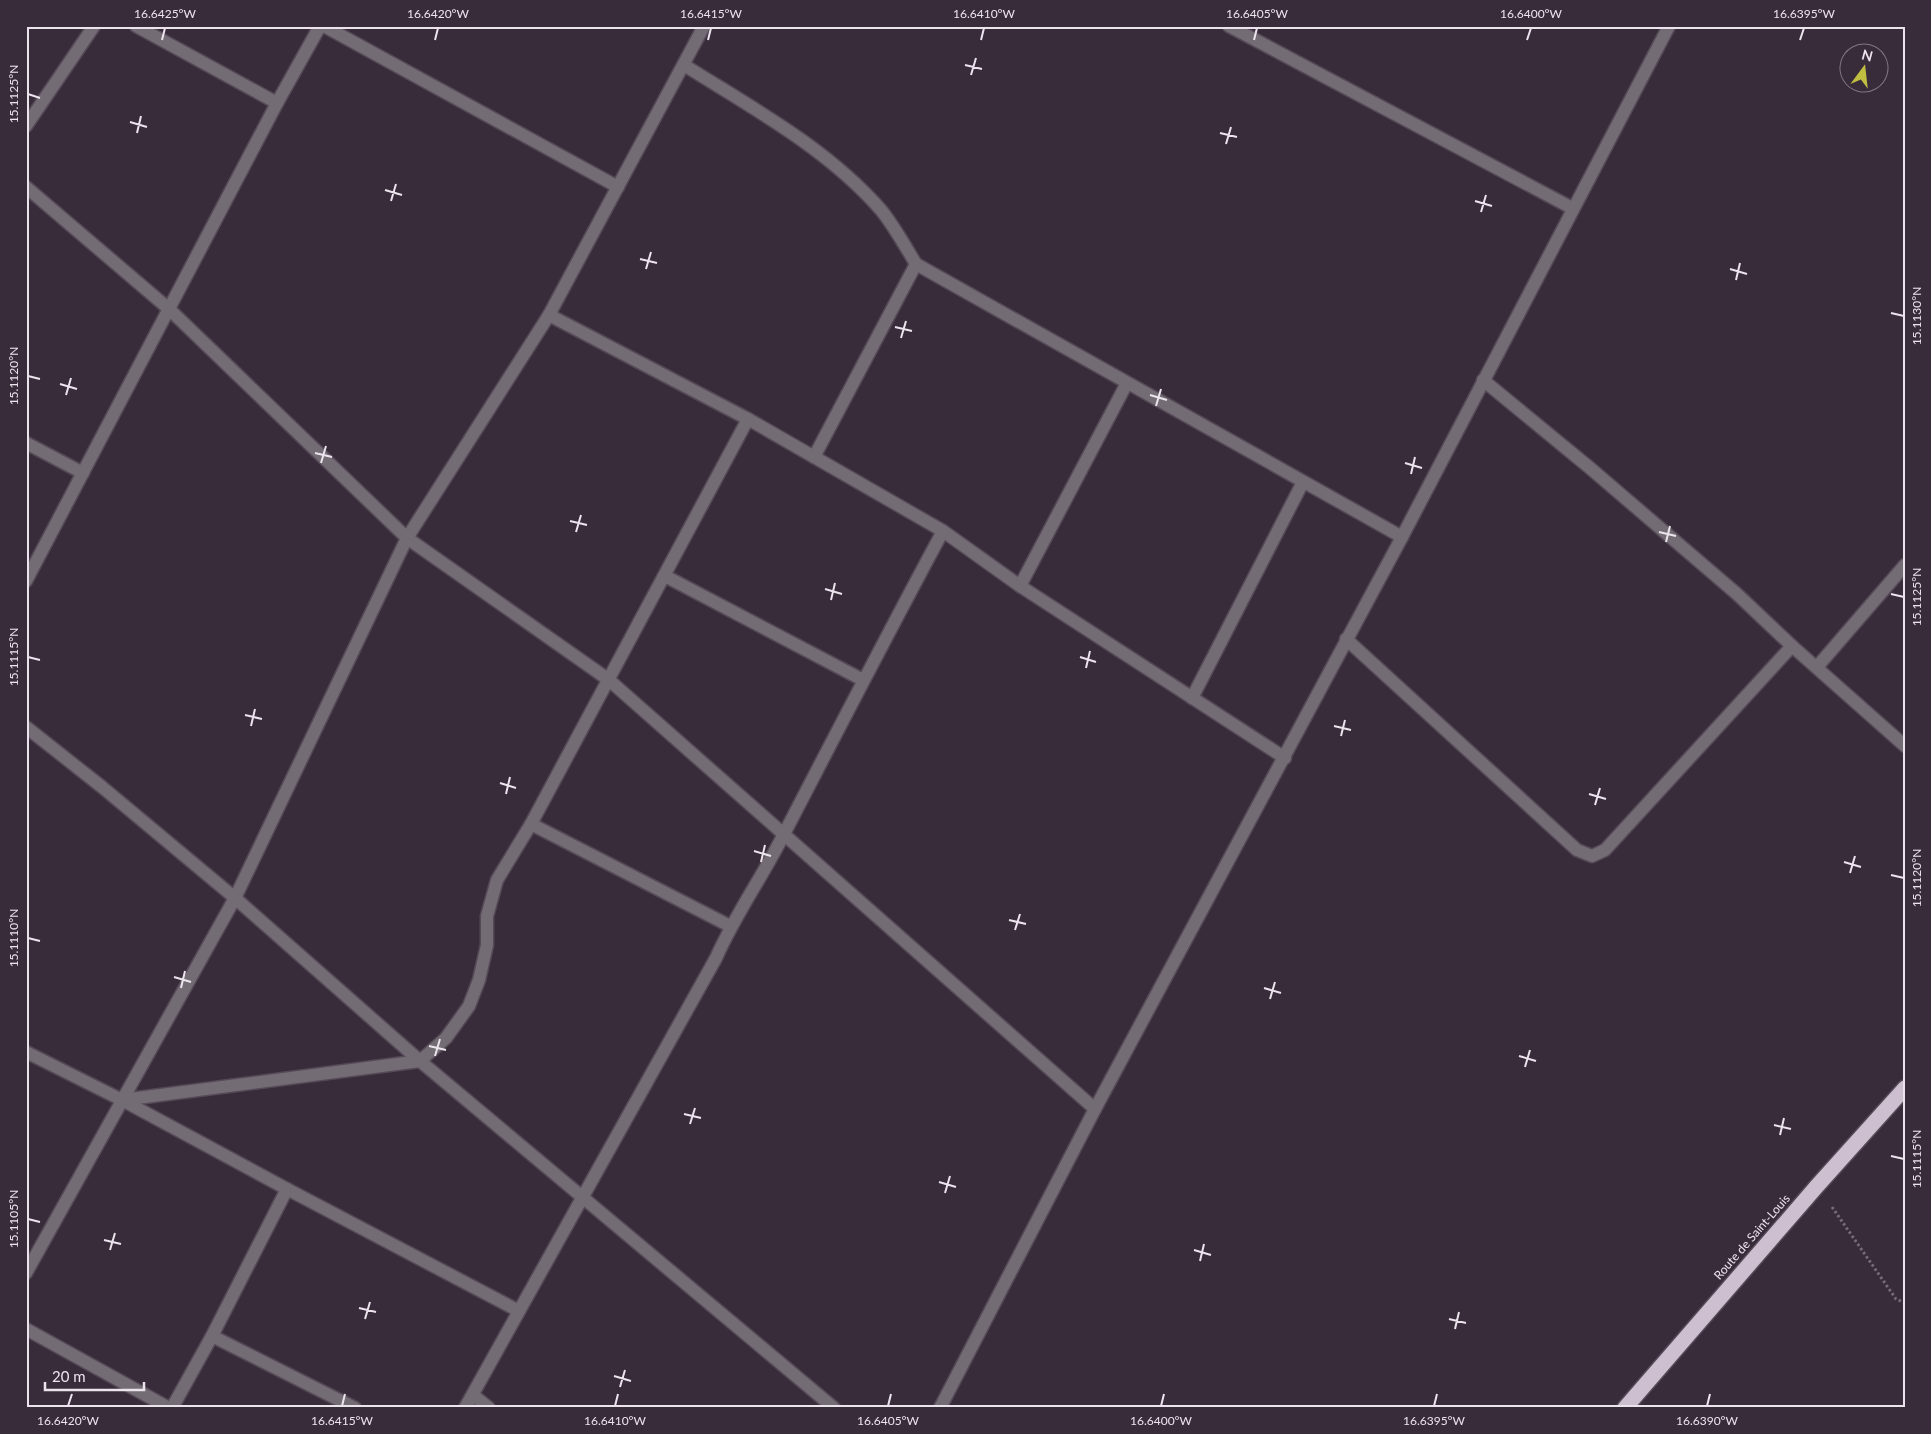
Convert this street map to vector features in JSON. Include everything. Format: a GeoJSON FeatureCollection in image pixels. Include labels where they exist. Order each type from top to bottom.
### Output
{"type":"FeatureCollection","features":[{"type":"Feature","properties":{"kind":"highway","name":"Route de Saint-Louis"},"geometry":{"type":"LineString","coordinates":[[1625,1408],[1817,1186],[1905,1088]]}},
{"type":"Feature","properties":{"kind":"street"},"geometry":{"type":"LineString","coordinates":[[26,126],[94,26]]}},
{"type":"Feature","properties":{"kind":"street"},"geometry":{"type":"LineString","coordinates":[[136,26],[277,103]]}},
{"type":"Feature","properties":{"kind":"street"},"geometry":{"type":"LineString","coordinates":[[26,581],[277,103],[320,26]]}},
{"type":"Feature","properties":{"kind":"street"},"geometry":{"type":"LineString","coordinates":[[324,26],[618,187]]}},
{"type":"Feature","properties":{"kind":"street"},"geometry":{"type":"LineString","coordinates":[[26,1273],[235,898],[407,538],[549,315],[704,26]]}},
{"type":"Feature","properties":{"kind":"street"},"geometry":{"type":"LineString","coordinates":[[1229,26],[1572,208]]}},
{"type":"Feature","properties":{"kind":"street"},"geometry":{"type":"LineString","coordinates":[[940,1408],[1095,1109],[1402,537],[1572,208],[1669,26]]}},
{"type":"Feature","properties":{"kind":"street"},"geometry":{"type":"LineString","coordinates":[[684,65],[784,128],[845,173],[882,211],[916,264],[1402,537]]}},
{"type":"Feature","properties":{"kind":"street"},"geometry":{"type":"LineString","coordinates":[[26,187],[169,310],[407,538],[609,680],[1095,1109]]}},
{"type":"Feature","properties":{"kind":"street"},"geometry":{"type":"LineString","coordinates":[[814,458],[916,264]]}},
{"type":"Feature","properties":{"kind":"street"},"geometry":{"type":"LineString","coordinates":[[549,315],[748,419],[943,531],[1020,586],[1284,758]]}},
{"type":"Feature","properties":{"kind":"street"},"geometry":{"type":"LineString","coordinates":[[1483,380],[1590,468],[1722,581],[1905,746]]}},
{"type":"Feature","properties":{"kind":"street"},"geometry":{"type":"LineString","coordinates":[[1020,586],[1127,383]]}},
{"type":"Feature","properties":{"kind":"street"},"geometry":{"type":"LineString","coordinates":[[122,1100],[420,1061],[446,1038],[469,1006],[480,980],[487,945],[487,916],[497,880],[531,824],[748,419]]}},
{"type":"Feature","properties":{"kind":"street"},"geometry":{"type":"LineString","coordinates":[[26,442],[83,473]]}},
{"type":"Feature","properties":{"kind":"street"},"geometry":{"type":"LineString","coordinates":[[1192,698],[1303,482]]}},
{"type":"Feature","properties":{"kind":"street"},"geometry":{"type":"LineString","coordinates":[[465,1408],[716,958],[730,926],[784,835],[863,680],[943,531]]}},
{"type":"Feature","properties":{"kind":"street"},"geometry":{"type":"LineString","coordinates":[[1817,667],[1905,565]]}},
{"type":"Feature","properties":{"kind":"street"},"geometry":{"type":"LineString","coordinates":[[665,576],[863,680]]}},
{"type":"Feature","properties":{"kind":"street"},"geometry":{"type":"LineString","coordinates":[[1346,639],[1577,850],[1592,856],[1605,850],[1792,646]]}},
{"type":"Feature","properties":{"kind":"street"},"geometry":{"type":"LineString","coordinates":[[26,727],[235,898],[420,1061],[834,1408]]}},
{"type":"Feature","properties":{"kind":"street"},"geometry":{"type":"LineString","coordinates":[[531,824],[730,926]]}},
{"type":"Feature","properties":{"kind":"street"},"geometry":{"type":"LineString","coordinates":[[26,1052],[122,1100],[287,1190],[519,1311]]}},
{"type":"Feature","properties":{"kind":"street"},"geometry":{"type":"LineString","coordinates":[[172,1408],[212,1336],[287,1190]]}},
{"type":"Feature","properties":{"kind":"street"},"geometry":{"type":"LineString","coordinates":[[26,1329],[168,1408]]}},
{"type":"Feature","properties":{"kind":"street"},"geometry":{"type":"LineString","coordinates":[[212,1336],[355,1408]]}},
{"type":"Feature","properties":{"kind":"street"},"geometry":{"type":"LineString","coordinates":[[473,1394],[489,1408]]}},
{"type":"Feature","properties":{"kind":"path"},"geometry":{"type":"LineString","coordinates":[[1817,1186],[1896,1299],[1905,1303]]}}]}
